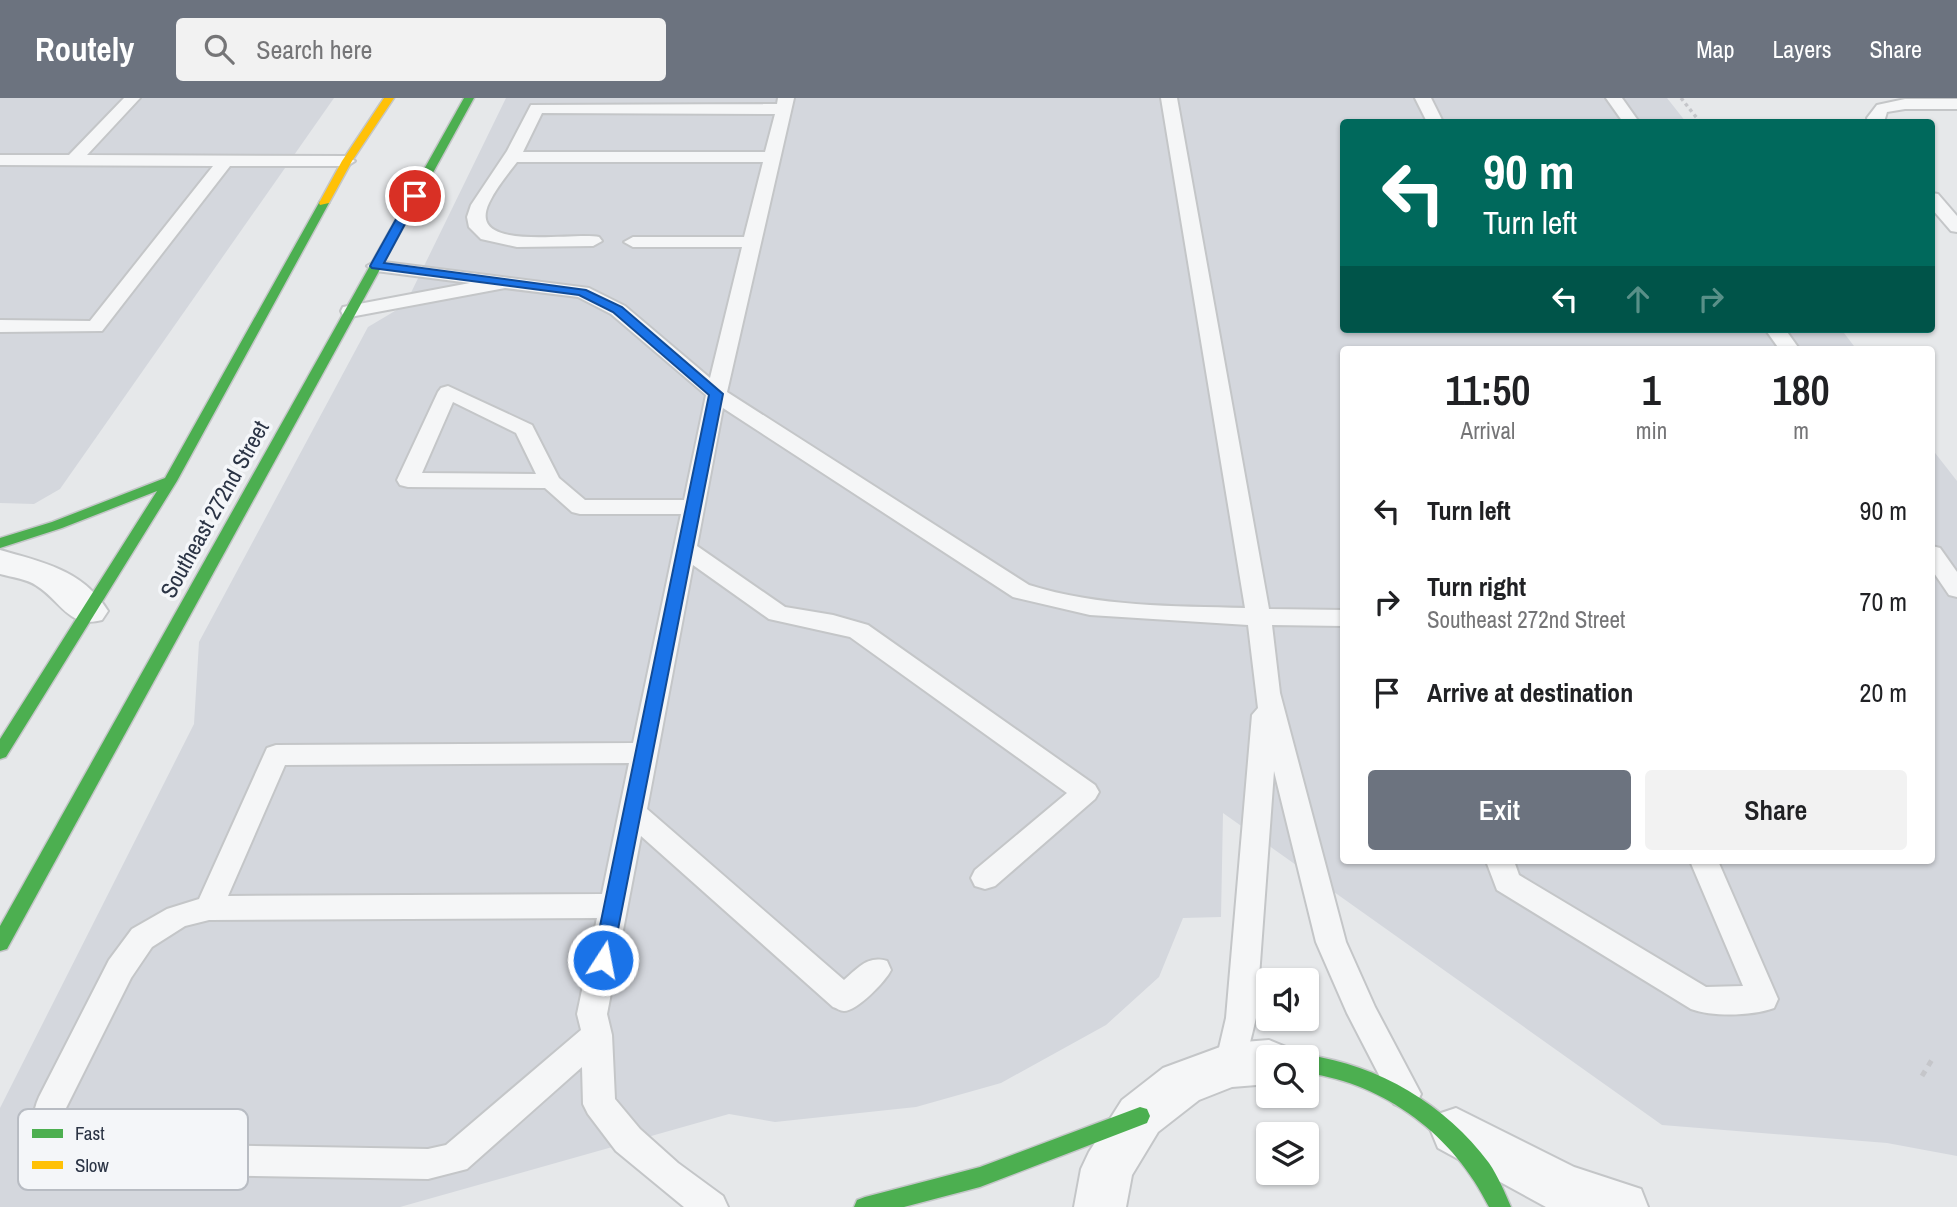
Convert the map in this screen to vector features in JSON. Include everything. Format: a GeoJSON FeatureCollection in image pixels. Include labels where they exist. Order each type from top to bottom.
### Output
{"type":"FeatureCollection","features":[{"type":"Feature","properties":{"kind":"main road"},"geometry":{"type":"LineString","coordinates":[[0,753],[170,481],[347,161],[389,98]]}},
{"type":"Feature","properties":{"kind":"main road","name":"Southeast 272nd Street"},"geometry":{"type":"LineString","coordinates":[[0,943],[469,98]]}},
{"type":"Feature","properties":{"kind":"main road"},"geometry":{"type":"LineString","coordinates":[[0,543],[57,525],[170,481]]}},
{"type":"Feature","properties":{"kind":"main road"},"geometry":{"type":"LineString","coordinates":[[1319,1066],[1336,1068],[1387,1088],[1423,1112],[1482,1171],[1500,1207]]}},
{"type":"Feature","properties":{"kind":"main road"},"geometry":{"type":"LineString","coordinates":[[865,1207],[980,1177],[1140,1116]]}},
{"type":"Feature","properties":{"kind":"street"},"geometry":{"type":"LineString","coordinates":[[0,562],[50,576],[89,611]]}},
{"type":"Feature","properties":{"kind":"street"},"geometry":{"type":"LineString","coordinates":[[1100,1207],[1107,1169],[1140,1116],[1181,1084],[1250,1063]]}},
{"type":"Feature","properties":{"kind":"street"},"geometry":{"type":"LineString","coordinates":[[1423,1112],[1563,1189],[1622,1207]]}},
{"type":"Feature","properties":{"kind":"lane"},"geometry":{"type":"LineString","coordinates":[[74,160],[132,98]]}},
{"type":"Feature","properties":{"kind":"lane"},"geometry":{"type":"LineString","coordinates":[[1169,98],[1259,619],[1267,693],[1331,942],[1362,1013],[1423,1112]]}},
{"type":"Feature","properties":{"kind":"lane"},"geometry":{"type":"LineString","coordinates":[[1423,98],[1434,119]]}},
{"type":"Feature","properties":{"kind":"lane"},"geometry":{"type":"LineString","coordinates":[[1614,98],[1629,119]]}},
{"type":"Feature","properties":{"kind":"lane"},"geometry":{"type":"LineString","coordinates":[[593,242],[509,241],[484,232],[475,218],[479,204],[512,157],[536,108],[785,103],[716,394],[592,1014],[597,1035],[599,1104],[628,1140],[666,1174],[711,1207]]}},
{"type":"Feature","properties":{"kind":"lane"},"geometry":{"type":"LineString","coordinates":[[1875,119],[1882,108],[1905,104],[1957,104]]}},
{"type":"Feature","properties":{"kind":"lane"},"geometry":{"type":"LineString","coordinates":[[512,157],[772,157]]}},
{"type":"Feature","properties":{"kind":"lane"},"geometry":{"type":"LineString","coordinates":[[0,160],[347,161]]}},
{"type":"Feature","properties":{"kind":"lane"},"geometry":{"type":"LineString","coordinates":[[0,326],[95,327],[224,162]]}},
{"type":"Feature","properties":{"kind":"lane"},"geometry":{"type":"LineString","coordinates":[[1935,201],[1957,227],[1935,226]]}},
{"type":"Feature","properties":{"kind":"lane"},"geometry":{"type":"LineString","coordinates":[[633,242],[752,242]]}},
{"type":"Feature","properties":{"kind":"lane"},"geometry":{"type":"LineString","coordinates":[[376,266],[582,292],[618,310],[716,394],[1021,591],[1050,601],[1115,610],[1259,619],[1340,618]]}},
{"type":"Feature","properties":{"kind":"lane"},"geometry":{"type":"LineString","coordinates":[[351,311],[505,282]]}},
{"type":"Feature","properties":{"kind":"lane"},"geometry":{"type":"LineString","coordinates":[[550,481],[408,480],[448,392],[526,429],[550,481],[580,507],[694,507]]}},
{"type":"Feature","properties":{"kind":"lane"},"geometry":{"type":"LineString","coordinates":[[685,548],[777,613],[804,620],[833,622],[859,631],[1086,792],[985,878]]}},
{"type":"Feature","properties":{"kind":"lane"},"geometry":{"type":"LineString","coordinates":[[1935,557],[1957,589]]}},
{"type":"Feature","properties":{"kind":"lane"},"geometry":{"type":"LineString","coordinates":[[1250,1063],[1242,1005],[1267,693]]}},
{"type":"Feature","properties":{"kind":"lane"},"geometry":{"type":"LineString","coordinates":[[209,908],[276,755],[644,753]]}},
{"type":"Feature","properties":{"kind":"lane"},"geometry":{"type":"LineString","coordinates":[[632,812],[844,998],[876,970]]}},
{"type":"Feature","properties":{"kind":"lane"},"geometry":{"type":"LineString","coordinates":[[1501,864],[1507,882],[1702,1000],[1763,999],[1705,864]]}},
{"type":"Feature","properties":{"kind":"lane"},"geometry":{"type":"LineString","coordinates":[[50,1109],[120,969],[142,938],[177,917],[209,908],[613,906]]}},
{"type":"Feature","properties":{"kind":"lane"},"geometry":{"type":"LineString","coordinates":[[248,1160],[428,1164],[455,1158],[597,1035]]}},
{"type":"Feature","properties":{"kind":"path"},"geometry":{"type":"LineString","coordinates":[[1681,98],[1698,119]]}},
{"type":"Feature","properties":{"kind":"path"},"geometry":{"type":"LineString","coordinates":[[1923,1076],[1933,1059]]}},
{"type":"Feature","properties":{"kind":"shaded area"},"geometry":{"type":"Polygon","coordinates":[[[0,98],[334,98],[60,489],[34,504],[0,503],[0,98]]]}},
{"type":"Feature","properties":{"kind":"shaded area"},"geometry":{"type":"Polygon","coordinates":[[[506,98],[1667,98],[1684,119],[1340,119],[1340,333],[1844,333],[1854,346],[1340,346],[1340,864],[1935,864],[1935,453],[1957,481],[1957,1156],[1887,1143],[1662,1125],[1223,813],[1221,917],[1183,918],[1159,977],[1106,1025],[1001,1083],[916,1107],[775,1122],[729,1114],[400,1207],[0,1207],[0,1108],[194,724],[199,642],[368,327],[405,305],[506,98]]]}},
{"type":"Feature","properties":{"kind":"traffic: fast"},"geometry":{"type":"LineString","coordinates":[[0,943],[469,98]]}},
{"type":"Feature","properties":{"kind":"traffic: fast"},"geometry":{"type":"LineString","coordinates":[[0,753],[170,481],[324,203]]}},
{"type":"Feature","properties":{"kind":"traffic: fast"},"geometry":{"type":"LineString","coordinates":[[0,543],[57,525],[170,481]]}},
{"type":"Feature","properties":{"kind":"traffic: fast"},"geometry":{"type":"LineString","coordinates":[[1319,1066],[1336,1068],[1387,1088],[1435,1120],[1482,1171],[1500,1207]]}},
{"type":"Feature","properties":{"kind":"traffic: fast"},"geometry":{"type":"LineString","coordinates":[[865,1207],[980,1177],[1140,1116]]}},
{"type":"Feature","properties":{"kind":"traffic: slow"},"geometry":{"type":"LineString","coordinates":[[324,203],[347,161],[389,98]]}},
{"type":"Feature","properties":{"kind":"route"},"geometry":{"type":"LineString","coordinates":[[415,196],[376,266],[582,292],[618,310],[716,394],[603,960]]}}]}
